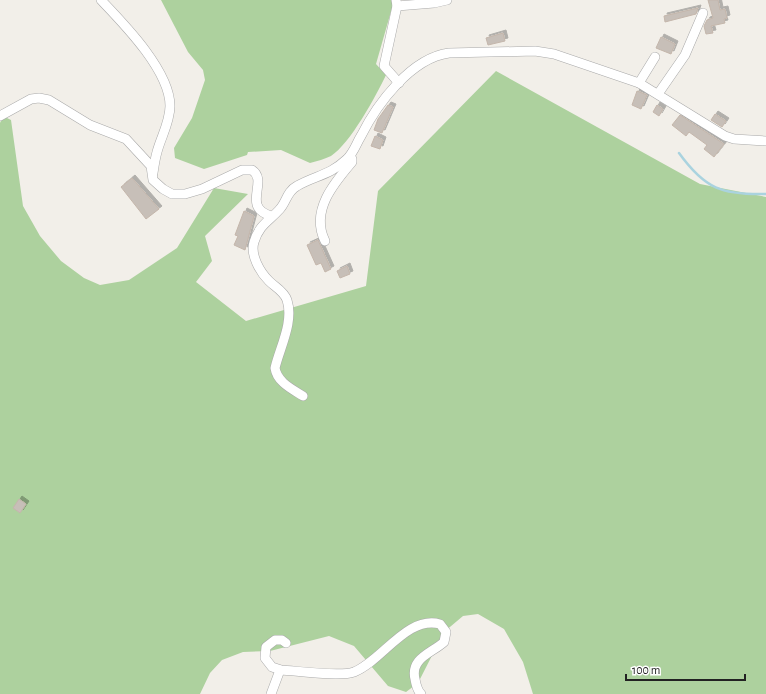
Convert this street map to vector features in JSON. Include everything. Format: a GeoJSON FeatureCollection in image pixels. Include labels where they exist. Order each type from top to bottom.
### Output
{"type":"FeatureCollection","features":[{"type":"Feature","properties":{"kind":"street"},"geometry":{"type":"LineString","coordinates":[[101,0],[140,43],[163,79],[170,98],[169,120],[157,151],[153,177]]}},
{"type":"Feature","properties":{"kind":"street"},"geometry":{"type":"LineString","coordinates":[[399,83],[384,66],[397,3],[434,3],[447,0]]}},
{"type":"Feature","properties":{"kind":"street"},"geometry":{"type":"LineString","coordinates":[[658,94],[685,55],[703,13]]}},
{"type":"Feature","properties":{"kind":"street"},"geometry":{"type":"LineString","coordinates":[[303,396],[283,382],[276,375],[275,368],[287,330],[288,306],[282,292],[264,276],[256,262],[253,248],[259,230],[271,216],[278,211],[287,194],[296,186],[330,173],[350,156],[376,111],[399,83],[424,62],[438,55],[535,51],[554,54],[639,83],[725,136],[734,139],[766,141]]}},
{"type":"Feature","properties":{"kind":"street"},"geometry":{"type":"LineString","coordinates":[[639,83],[654,57]]}},
{"type":"Feature","properties":{"kind":"street"},"geometry":{"type":"LineString","coordinates":[[0,116],[31,99],[39,98],[49,100],[90,125],[126,139],[152,166],[153,177],[156,183],[168,192],[185,194],[202,189],[242,170],[250,169],[255,172],[259,178],[256,197],[257,206],[264,214],[271,216]]}},
{"type":"Feature","properties":{"kind":"street"},"geometry":{"type":"LineString","coordinates":[[325,241],[321,233],[324,201],[340,174],[352,162],[350,156]]}},
{"type":"Feature","properties":{"kind":"street"},"geometry":{"type":"LineString","coordinates":[[286,643],[280,639],[275,640],[266,647],[264,652],[265,658],[269,664],[280,670],[345,674],[353,672],[370,662],[404,634],[420,625],[433,622],[440,624],[444,628],[446,638],[441,644],[424,655],[417,663],[414,676],[421,694]]}},
{"type":"Feature","properties":{"kind":"street"},"geometry":{"type":"LineString","coordinates":[[271,694],[280,670]]}},
{"type":"Feature","properties":{"kind":"green space"},"geometry":{"type":"Polygon","coordinates":[[[161,0],[398,0],[394,1],[376,64],[386,75],[376,95],[354,131],[331,156],[310,163],[281,150],[248,152],[247,155],[204,169],[175,158],[174,148],[192,118],[205,80],[203,70],[188,52],[161,0]]]}},
{"type":"Feature","properties":{"kind":"green space"},"geometry":{"type":"Polygon","coordinates":[[[496,71],[700,184],[766,197],[766,694],[533,694],[523,662],[504,629],[478,614],[463,616],[444,632],[418,683],[406,692],[388,686],[354,646],[329,636],[270,651],[243,652],[222,660],[210,673],[200,694],[0,694],[0,123],[3,116],[11,120],[23,206],[40,236],[61,261],[84,278],[100,285],[129,280],[177,248],[214,188],[248,194],[205,236],[212,261],[196,282],[246,321],[366,286],[378,191],[496,71]]]}},
{"type":"Feature","properties":{"kind":"building"},"geometry":{"type":"Polygon","coordinates":[[[708,0],[718,0],[720,10],[725,9],[727,18],[724,19],[725,23],[711,26],[713,33],[706,34],[704,26],[707,20],[713,18],[708,0]]]}},
{"type":"Feature","properties":{"kind":"building"},"geometry":{"type":"Polygon","coordinates":[[[698,8],[696,14],[665,22],[664,16],[698,8]]]}},
{"type":"Feature","properties":{"kind":"building"},"geometry":{"type":"Polygon","coordinates":[[[503,33],[505,41],[488,45],[486,38],[503,33]]]}},
{"type":"Feature","properties":{"kind":"building"},"geometry":{"type":"Polygon","coordinates":[[[661,37],[675,44],[671,54],[656,48],[661,37]]]}},
{"type":"Feature","properties":{"kind":"building"},"geometry":{"type":"Polygon","coordinates":[[[637,91],[647,95],[641,109],[632,105],[637,91]]]}},
{"type":"Feature","properties":{"kind":"building"},"geometry":{"type":"Polygon","coordinates":[[[388,105],[393,107],[382,133],[374,130],[378,119],[388,105]]]}},
{"type":"Feature","properties":{"kind":"building"},"geometry":{"type":"Polygon","coordinates":[[[657,105],[663,109],[659,116],[653,112],[657,105]]]}},
{"type":"Feature","properties":{"kind":"building"},"geometry":{"type":"Polygon","coordinates":[[[715,114],[726,121],[722,127],[711,120],[715,114]]]}},
{"type":"Feature","properties":{"kind":"building"},"geometry":{"type":"Polygon","coordinates":[[[680,115],[724,144],[714,157],[704,149],[707,145],[689,132],[686,136],[672,125],[680,115]]]}},
{"type":"Feature","properties":{"kind":"building"},"geometry":{"type":"Polygon","coordinates":[[[375,136],[383,140],[380,149],[371,146],[375,136]]]}},
{"type":"Feature","properties":{"kind":"building"},"geometry":{"type":"Polygon","coordinates":[[[132,178],[159,209],[146,219],[121,187],[132,178]]]}},
{"type":"Feature","properties":{"kind":"building"},"geometry":{"type":"Polygon","coordinates":[[[244,211],[254,216],[245,250],[234,245],[238,236],[235,235],[244,211]]]}},
{"type":"Feature","properties":{"kind":"building"},"geometry":{"type":"Polygon","coordinates":[[[318,240],[331,269],[325,272],[321,263],[316,265],[307,245],[318,240]]]}},
{"type":"Feature","properties":{"kind":"building"},"geometry":{"type":"Polygon","coordinates":[[[347,266],[350,274],[340,278],[337,271],[347,266]]]}},
{"type":"Feature","properties":{"kind":"building"},"geometry":{"type":"Polygon","coordinates":[[[19,499],[26,504],[20,513],[13,508],[19,499]]]}},
{"type":"Feature","properties":{"kind":"waterway"},"geometry":{"type":"LineString","coordinates":[[679,153],[697,175],[716,187],[726,191],[738,193],[766,194]]}}]}
